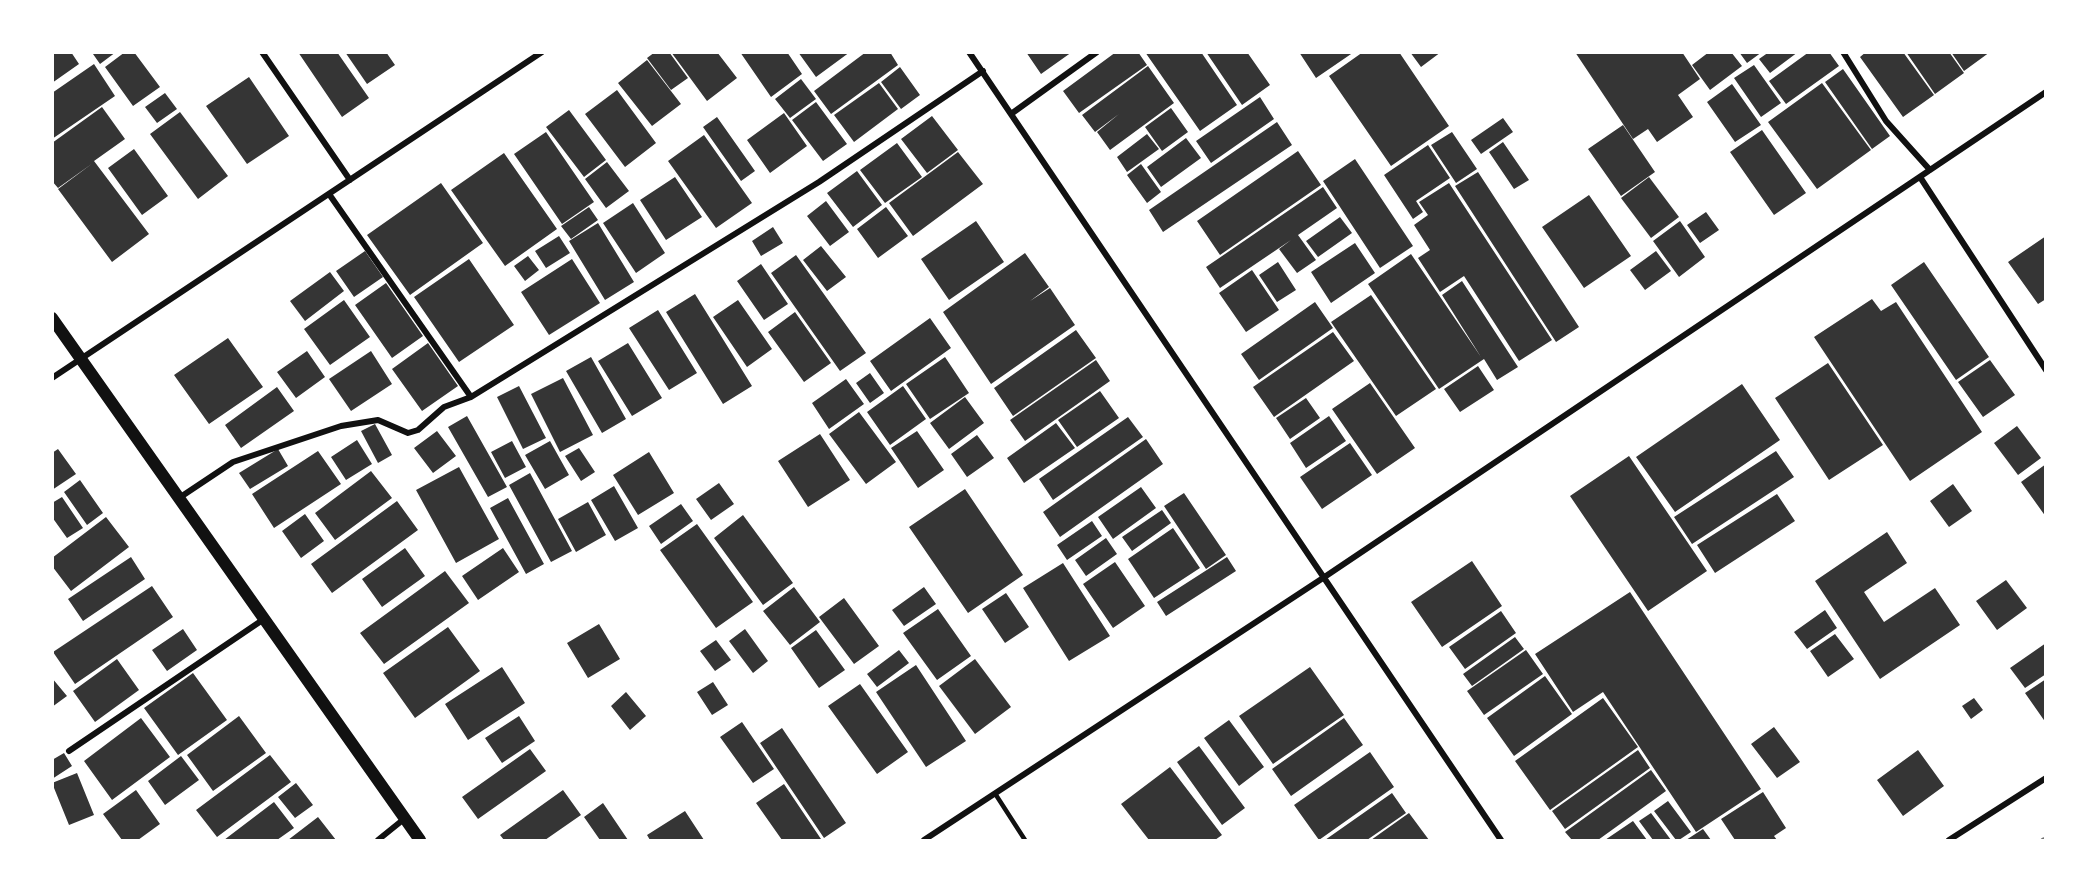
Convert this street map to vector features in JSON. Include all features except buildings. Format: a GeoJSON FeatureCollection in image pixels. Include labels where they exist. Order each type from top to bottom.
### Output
{"type":"FeatureCollection","features":[{"type":"Feature","properties":{"kind":"main road"},"geometry":{"type":"LineString","coordinates":[[52,318],[420,840]]}},
{"type":"Feature","properties":{"kind":"street"},"geometry":{"type":"LineString","coordinates":[[262,52],[350,180]]}},
{"type":"Feature","properties":{"kind":"street"},"geometry":{"type":"LineString","coordinates":[[52,378],[543,52]]}},
{"type":"Feature","properties":{"kind":"street"},"geometry":{"type":"LineString","coordinates":[[969,52],[1501,840]]}},
{"type":"Feature","properties":{"kind":"street"},"geometry":{"type":"LineString","coordinates":[[1011,114],[1097,52]]}},
{"type":"Feature","properties":{"kind":"street"},"geometry":{"type":"LineString","coordinates":[[1843,52],[1886,121],[1930,170]]}},
{"type":"Feature","properties":{"kind":"street"},"geometry":{"type":"LineString","coordinates":[[179,498],[233,462],[366,421],[378,420],[408,432],[418,430],[444,407],[471,397],[819,182],[982,71]]}},
{"type":"Feature","properties":{"kind":"street"},"geometry":{"type":"LineString","coordinates":[[924,840],[996,795],[1323,578],[2046,92]]}},
{"type":"Feature","properties":{"kind":"street"},"geometry":{"type":"LineString","coordinates":[[1920,177],[2046,370]]}},
{"type":"Feature","properties":{"kind":"street"},"geometry":{"type":"LineString","coordinates":[[328,194],[471,397]]}},
{"type":"Feature","properties":{"kind":"street"},"geometry":{"type":"LineString","coordinates":[[69,751],[264,619]]}},
{"type":"Feature","properties":{"kind":"street"},"geometry":{"type":"LineString","coordinates":[[1949,840],[2046,778]]}},
{"type":"Feature","properties":{"kind":"street"},"geometry":{"type":"LineString","coordinates":[[378,840],[404,819]]}},
{"type":"Feature","properties":{"kind":"lane"},"geometry":{"type":"LineString","coordinates":[[996,795],[1025,840]]}}]}
